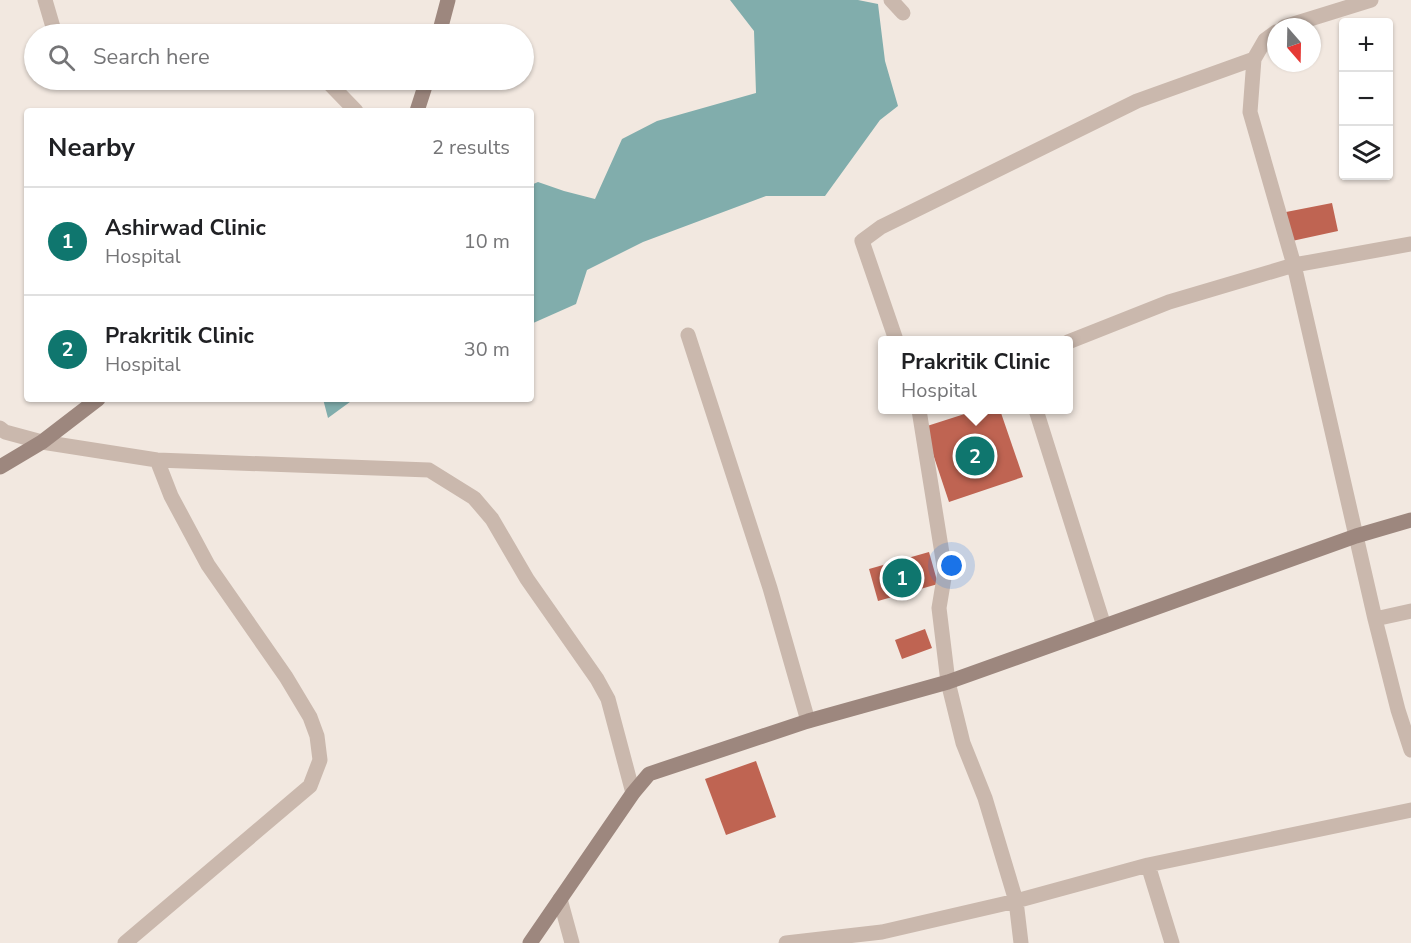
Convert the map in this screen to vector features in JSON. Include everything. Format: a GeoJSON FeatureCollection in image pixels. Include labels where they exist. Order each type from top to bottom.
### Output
{"type":"FeatureCollection","features":[{"type":"Feature","properties":{"kind":"street"},"geometry":{"type":"LineString","coordinates":[[45,0],[52,24]]}},
{"type":"Feature","properties":{"kind":"street"},"geometry":{"type":"LineString","coordinates":[[442,24],[448,0]]}},
{"type":"Feature","properties":{"kind":"street"},"geometry":{"type":"LineString","coordinates":[[891,0],[903,13]]}},
{"type":"Feature","properties":{"kind":"street"},"geometry":{"type":"LineString","coordinates":[[1313,18],[1371,0]]}},
{"type":"Feature","properties":{"kind":"street"},"geometry":{"type":"LineString","coordinates":[[1267,39],[1254,59],[1250,112],[1294,265],[1375,619],[1398,710],[1411,750]]}},
{"type":"Feature","properties":{"kind":"street"},"geometry":{"type":"LineString","coordinates":[[895,336],[862,241],[881,227],[1137,101],[1254,59]]}},
{"type":"Feature","properties":{"kind":"street"},"geometry":{"type":"LineString","coordinates":[[336,90],[353,108]]}},
{"type":"Feature","properties":{"kind":"street"},"geometry":{"type":"LineString","coordinates":[[418,108],[424,90]]}},
{"type":"Feature","properties":{"kind":"street"},"geometry":{"type":"LineString","coordinates":[[1073,340],[1169,302],[1294,265],[1411,244]]}},
{"type":"Feature","properties":{"kind":"street"},"geometry":{"type":"LineString","coordinates":[[688,335],[770,588],[808,722]]}},
{"type":"Feature","properties":{"kind":"street"},"geometry":{"type":"LineString","coordinates":[[0,467],[42,442],[94,402]]}},
{"type":"Feature","properties":{"kind":"street"},"geometry":{"type":"LineString","coordinates":[[920,414],[945,572],[939,608],[948,682],[963,743],[985,798],[1016,901],[1021,943]]}},
{"type":"Feature","properties":{"kind":"street"},"geometry":{"type":"LineString","coordinates":[[1037,414],[1104,626]]}},
{"type":"Feature","properties":{"kind":"street"},"geometry":{"type":"LineString","coordinates":[[0,428],[5,432],[42,442],[157,460],[429,470],[474,498],[492,519],[527,579],[597,679],[608,699],[633,793]]}},
{"type":"Feature","properties":{"kind":"street"},"geometry":{"type":"LineString","coordinates":[[125,943],[310,786],[320,760],[317,736],[310,717],[286,677],[208,565],[171,496],[157,460]]}},
{"type":"Feature","properties":{"kind":"street"},"geometry":{"type":"LineString","coordinates":[[530,943],[633,793],[649,774],[808,722],[948,682],[1356,536],[1411,520]]}},
{"type":"Feature","properties":{"kind":"street"},"geometry":{"type":"LineString","coordinates":[[1375,619],[1411,611]]}},
{"type":"Feature","properties":{"kind":"street"},"geometry":{"type":"LineString","coordinates":[[786,943],[882,932],[1016,901],[1148,865],[1411,810]]}},
{"type":"Feature","properties":{"kind":"street"},"geometry":{"type":"LineString","coordinates":[[1148,865],[1172,943]]}},
{"type":"Feature","properties":{"kind":"street"},"geometry":{"type":"LineString","coordinates":[[560,899],[572,943]]}},
{"type":"Feature","properties":{"kind":"water"},"geometry":{"type":"Polygon","coordinates":[[[730,0],[858,0],[878,4],[885,61],[898,106],[880,120],[825,196],[766,196],[643,242],[587,270],[576,304],[534,323],[534,184],[538,182],[595,199],[622,139],[657,121],[756,93],[754,31],[730,0]]]}},
{"type":"Feature","properties":{"kind":"water"},"geometry":{"type":"Polygon","coordinates":[[[324,402],[350,402],[328,418],[324,402]]]}},
{"type":"Feature","properties":{"kind":"building"},"geometry":{"type":"Polygon","coordinates":[[[1332,203],[1338,231],[1292,241],[1286,212],[1332,203]]]}},
{"type":"Feature","properties":{"kind":"building"},"geometry":{"type":"Polygon","coordinates":[[[965,414],[1001,414],[1023,477],[949,502],[924,427],[965,414]]]}},
{"type":"Feature","properties":{"kind":"building"},"geometry":{"type":"Polygon","coordinates":[[[929,552],[938,584],[878,601],[869,569],[929,552]]]}},
{"type":"Feature","properties":{"kind":"building"},"geometry":{"type":"Polygon","coordinates":[[[925,629],[932,648],[902,659],[895,640],[925,629]]]}},
{"type":"Feature","properties":{"kind":"building"},"geometry":{"type":"Polygon","coordinates":[[[756,761],[776,817],[726,835],[705,779],[756,761]]]}},
{"type":"Feature","properties":{"kind":"place","name":"Prakritik Clinic"},"geometry":{"type":"Point","coordinates":[975,456]}},
{"type":"Feature","properties":{"kind":"place","name":"Ashirwad Clinic"},"geometry":{"type":"Point","coordinates":[902,578]}}]}
